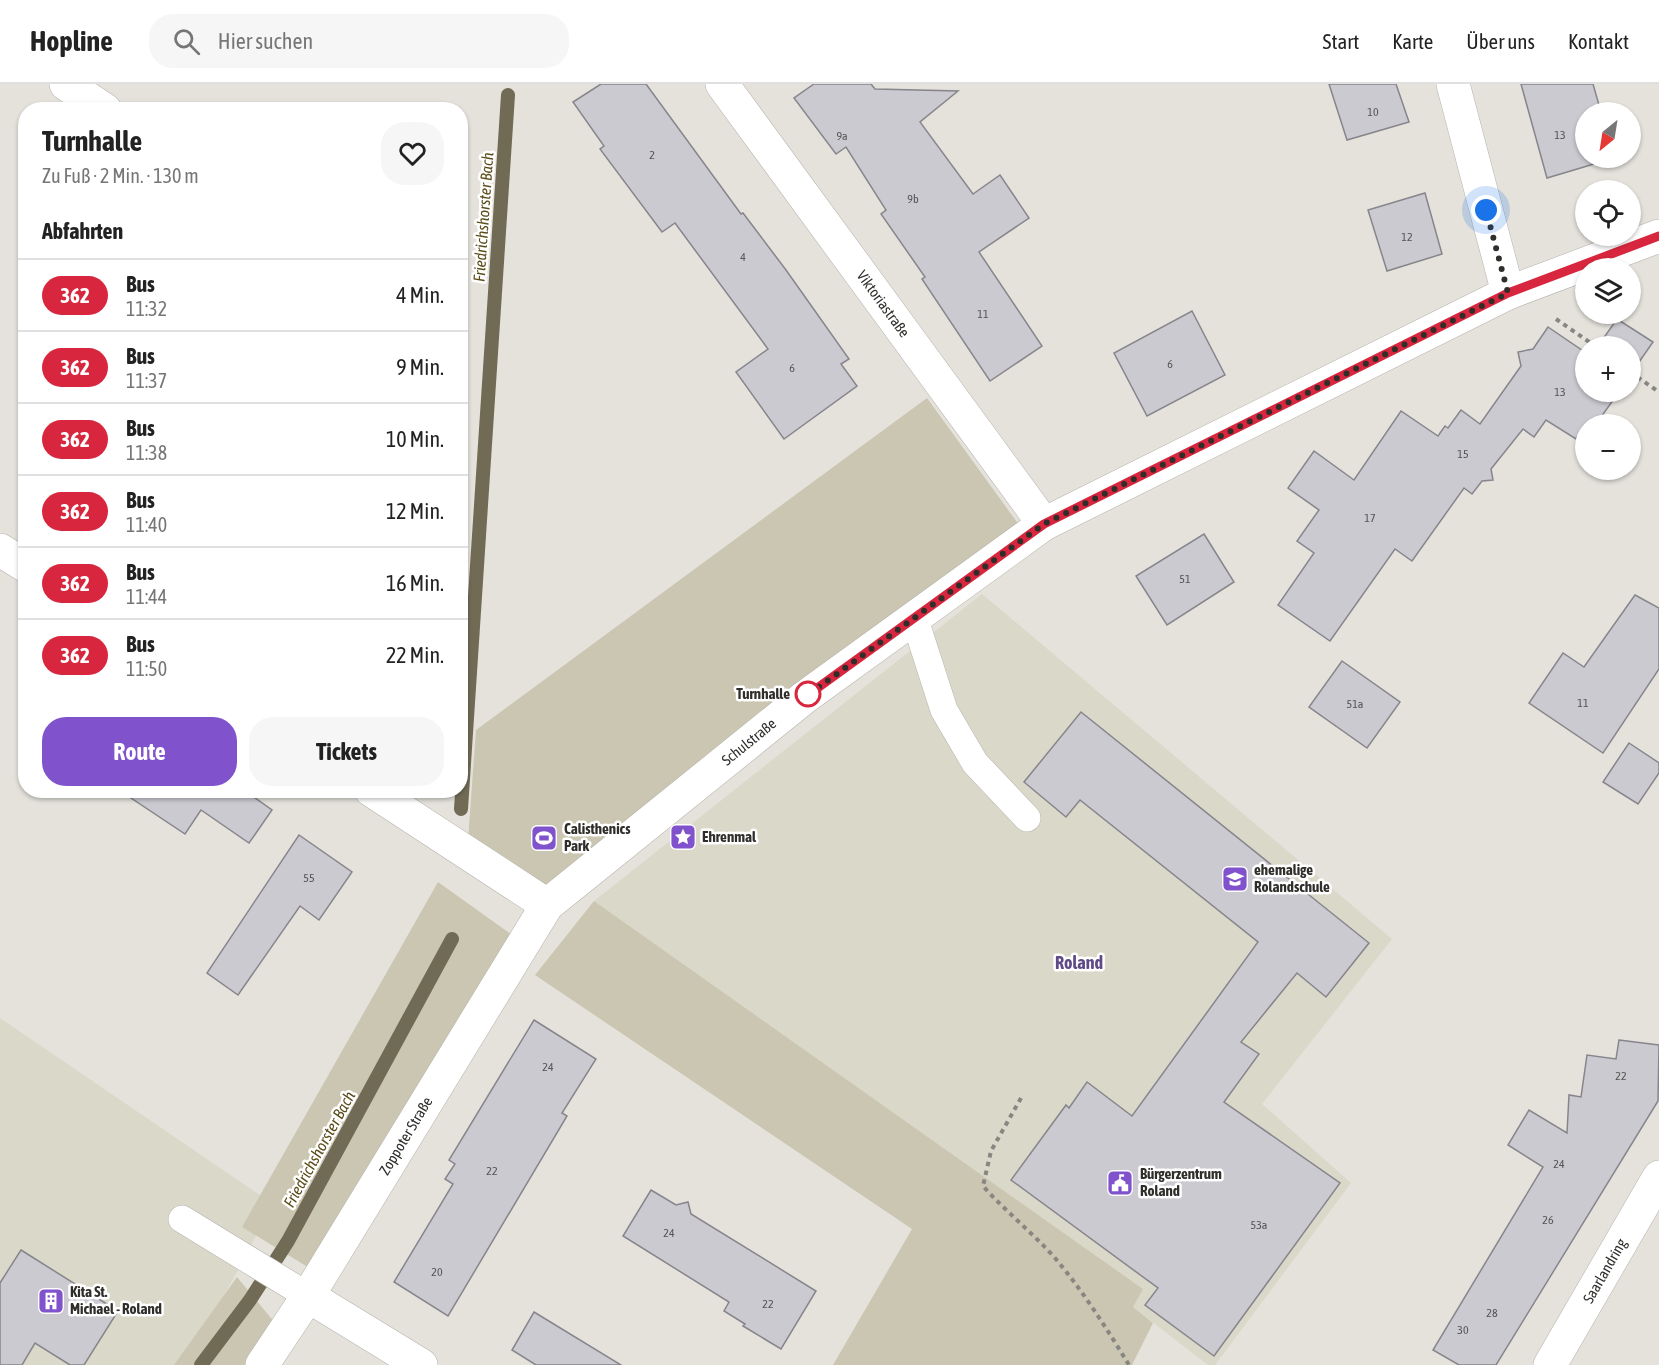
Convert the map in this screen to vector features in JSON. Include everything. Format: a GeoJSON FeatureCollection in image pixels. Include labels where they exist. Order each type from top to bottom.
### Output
{"type":"FeatureCollection","features":[{"type":"Feature","properties":{"kind":"street"},"geometry":{"type":"LineString","coordinates":[[66,84],[93,102]]}},
{"type":"Feature","properties":{"kind":"street","name":"Viktoriastraße"},"geometry":{"type":"LineString","coordinates":[[722,84],[1044,524]]}},
{"type":"Feature","properties":{"kind":"street"},"geometry":{"type":"LineString","coordinates":[[1453,84],[1508,293]]}},
{"type":"Feature","properties":{"kind":"street","name":"Schulstraße"},"geometry":{"type":"LineString","coordinates":[[547,905],[805,697],[1044,524],[1508,293],[1659,236]]}},
{"type":"Feature","properties":{"kind":"street"},"geometry":{"type":"LineString","coordinates":[[0,550],[18,561]]}},
{"type":"Feature","properties":{"kind":"street"},"geometry":{"type":"LineString","coordinates":[[383,798],[547,905]]}},
{"type":"Feature","properties":{"kind":"street","name":"Zoppoter Straße"},"geometry":{"type":"LineString","coordinates":[[262,1365],[302,1292],[547,905]]}},
{"type":"Feature","properties":{"kind":"street","name":"Saarlandring"},"geometry":{"type":"LineString","coordinates":[[1550,1365],[1659,1177]]}},
{"type":"Feature","properties":{"kind":"street"},"geometry":{"type":"LineString","coordinates":[[302,1292],[421,1365]]}},
{"type":"Feature","properties":{"kind":"lane"},"geometry":{"type":"LineString","coordinates":[[914,617],[944,710],[975,763],[1027,818]]}},
{"type":"Feature","properties":{"kind":"lane"},"geometry":{"type":"LineString","coordinates":[[182,1219],[302,1292]]}},
{"type":"Feature","properties":{"kind":"path"},"geometry":{"type":"LineString","coordinates":[[1641,380],[1659,392]]}},
{"type":"Feature","properties":{"kind":"path"},"geometry":{"type":"LineString","coordinates":[[1021,1098],[991,1151],[983,1186],[1002,1208],[1055,1258],[1104,1323],[1129,1365]]}},
{"type":"Feature","properties":{"kind":"shaded area"},"geometry":{"type":"Polygon","coordinates":[[[927,398],[1019,525],[546,892],[468,840],[476,730],[927,398]]]}},
{"type":"Feature","properties":{"kind":"shaded area"},"geometry":{"type":"Polygon","coordinates":[[[982,594],[1392,939],[1262,1104],[1351,1183],[1215,1365],[1208,1365],[1133,1307],[1143,1289],[594,901],[982,594]]]}},
{"type":"Feature","properties":{"kind":"shaded area"},"geometry":{"type":"Polygon","coordinates":[[[438,882],[515,937],[311,1269],[242,1227],[438,882]]]}},
{"type":"Feature","properties":{"kind":"shaded area"},"geometry":{"type":"Polygon","coordinates":[[[594,901],[1143,1289],[1133,1307],[1153,1323],[1132,1365],[833,1365],[912,1229],[535,975],[594,901]]]}},
{"type":"Feature","properties":{"kind":"shaded area"},"geometry":{"type":"Polygon","coordinates":[[[0,1018],[273,1204],[187,1365],[0,1365],[0,1018]]]}},
{"type":"Feature","properties":{"kind":"shaded area"},"geometry":{"type":"Polygon","coordinates":[[[237,1277],[276,1324],[249,1365],[174,1365],[237,1277]]]}},
{"type":"Feature","properties":{"kind":"building"},"geometry":{"type":"Polygon","coordinates":[[[601,84],[646,84],[741,214],[743,213],[786,270],[849,359],[841,364],[857,386],[784,439],[736,372],[768,349],[675,223],[662,232],[600,149],[604,146],[573,102],[601,84]]]}},
{"type":"Feature","properties":{"kind":"building"},"geometry":{"type":"Polygon","coordinates":[[[814,84],[871,84],[875,89],[958,91],[920,122],[973,194],[1000,175],[1029,218],[979,252],[1042,346],[990,381],[922,279],[925,277],[881,214],[886,210],[846,147],[836,154],[794,98],[814,84]]]}},
{"type":"Feature","properties":{"kind":"building"},"geometry":{"type":"Polygon","coordinates":[[[1329,84],[1396,84],[1409,122],[1347,140],[1329,84]]]}},
{"type":"Feature","properties":{"kind":"building"},"geometry":{"type":"Polygon","coordinates":[[[1521,84],[1593,84],[1598,102],[1575,102],[1575,168],[1580,168],[1547,178],[1521,84]]]}},
{"type":"Feature","properties":{"kind":"building"},"geometry":{"type":"Polygon","coordinates":[[[1425,193],[1442,254],[1387,271],[1368,210],[1425,193]]]}},
{"type":"Feature","properties":{"kind":"building"},"geometry":{"type":"Polygon","coordinates":[[[1192,311],[1225,375],[1147,416],[1114,353],[1192,311]]]}},
{"type":"Feature","properties":{"kind":"building"},"geometry":{"type":"Polygon","coordinates":[[[1613,324],[1625,324],[1653,342],[1641,359],[1641,336],[1605,336],[1613,324]]]}},
{"type":"Feature","properties":{"kind":"building"},"geometry":{"type":"Polygon","coordinates":[[[1548,327],[1575,345],[1575,402],[1612,402],[1603,414],[1575,414],[1575,438],[1546,420],[1534,437],[1523,429],[1491,469],[1493,480],[1482,481],[1472,494],[1464,488],[1412,561],[1395,549],[1330,641],[1278,605],[1314,553],[1297,541],[1319,510],[1288,488],[1314,451],[1354,480],[1401,411],[1438,436],[1445,426],[1448,428],[1461,410],[1480,424],[1521,366],[1518,352],[1533,349],[1548,327]]]}},
{"type":"Feature","properties":{"kind":"building"},"geometry":{"type":"Polygon","coordinates":[[[1204,534],[1234,582],[1167,625],[1136,576],[1204,534]]]}},
{"type":"Feature","properties":{"kind":"building"},"geometry":{"type":"Polygon","coordinates":[[[1635,595],[1659,608],[1659,669],[1603,753],[1529,703],[1563,653],[1584,667],[1635,595]]]}},
{"type":"Feature","properties":{"kind":"building"},"geometry":{"type":"Polygon","coordinates":[[[1342,661],[1400,702],[1367,748],[1309,707],[1342,661]]]}},
{"type":"Feature","properties":{"kind":"building"},"geometry":{"type":"Polygon","coordinates":[[[1081,712],[1369,943],[1326,997],[1297,973],[1241,1042],[1259,1054],[1224,1102],[1340,1183],[1214,1356],[1145,1305],[1158,1288],[1011,1180],[1066,1105],[1069,1108],[1087,1082],[1132,1116],[1258,942],[1080,800],[1066,817],[1024,782],[1081,712]]]}},
{"type":"Feature","properties":{"kind":"building"},"geometry":{"type":"Polygon","coordinates":[[[1629,743],[1659,763],[1659,773],[1638,804],[1603,782],[1629,743]]]}},
{"type":"Feature","properties":{"kind":"building"},"geometry":{"type":"Polygon","coordinates":[[[131,798],[255,798],[272,810],[249,843],[201,810],[185,834],[131,798]]]}},
{"type":"Feature","properties":{"kind":"building"},"geometry":{"type":"Polygon","coordinates":[[[299,835],[352,872],[319,920],[300,906],[238,995],[207,973],[299,835]]]}},
{"type":"Feature","properties":{"kind":"building"},"geometry":{"type":"Polygon","coordinates":[[[534,1020],[596,1059],[562,1113],[567,1116],[448,1316],[394,1282],[453,1184],[445,1179],[455,1164],[449,1160],[534,1020]]]}},
{"type":"Feature","properties":{"kind":"building"},"geometry":{"type":"Polygon","coordinates":[[[1619,1040],[1659,1045],[1658,1101],[1496,1365],[1459,1365],[1433,1350],[1543,1167],[1508,1145],[1529,1110],[1567,1133],[1569,1095],[1581,1097],[1587,1055],[1616,1059],[1619,1040]]]}},
{"type":"Feature","properties":{"kind":"building"},"geometry":{"type":"Polygon","coordinates":[[[651,1190],[676,1205],[688,1202],[691,1214],[816,1291],[781,1349],[743,1326],[745,1324],[724,1311],[729,1302],[623,1236],[651,1190]]]}},
{"type":"Feature","properties":{"kind":"building","name":"Kita St. Michael - Roland"},"geometry":{"type":"Polygon","coordinates":[[[21,1250],[118,1311],[84,1365],[70,1365],[35,1343],[22,1365],[0,1365],[0,1283],[21,1250]]]}},
{"type":"Feature","properties":{"kind":"building"},"geometry":{"type":"Polygon","coordinates":[[[534,1312],[621,1365],[536,1365],[512,1350],[534,1312]]]}},
{"type":"Feature","properties":{"kind":"waterway","name":"Friedrichshorster Bach"},"geometry":{"type":"LineString","coordinates":[[468,703],[508,95]]}},
{"type":"Feature","properties":{"kind":"waterway","name":"Friedrichshorster Bach"},"geometry":{"type":"LineString","coordinates":[[461,809],[462,798]]}},
{"type":"Feature","properties":{"kind":"waterway","name":"Friedrichshorster Bach"},"geometry":{"type":"LineString","coordinates":[[201,1365],[250,1300],[288,1241],[452,939]]}},
{"type":"Feature","properties":{"kind":"bus line","name":"362"},"geometry":{"type":"LineString","coordinates":[[805,697],[1044,524],[1508,293],[1518,292],[1659,236]]}},
{"type":"Feature","properties":{"kind":"place","name":"Turnhalle"},"geometry":{"type":"Point","coordinates":[808,694]}},
{"type":"Feature","properties":{"kind":"place","name":"Ehrenmal"},"geometry":{"type":"Point","coordinates":[683,837]}},
{"type":"Feature","properties":{"kind":"place","name":"Calisthenics Park"},"geometry":{"type":"Point","coordinates":[544,838]}},
{"type":"Feature","properties":{"kind":"place","name":"ehemalige Rolandschule"},"geometry":{"type":"Point","coordinates":[1235,879]}},
{"type":"Feature","properties":{"kind":"place","name":"Bürgerzentrum Roland"},"geometry":{"type":"Point","coordinates":[1120,1183]}},
{"type":"Feature","properties":{"kind":"place","name":"Kita St. Michael - Roland"},"geometry":{"type":"Point","coordinates":[51,1301]}},
{"type":"Feature","properties":{"kind":"district","name":"Roland"},"geometry":{"type":"Point","coordinates":[1079,963]}},
{"type":"Feature","properties":{"kind":"route"},"geometry":{"type":"LineString","coordinates":[[808,694],[805,697],[1044,524],[1508,293],[1486,210]]}}]}
